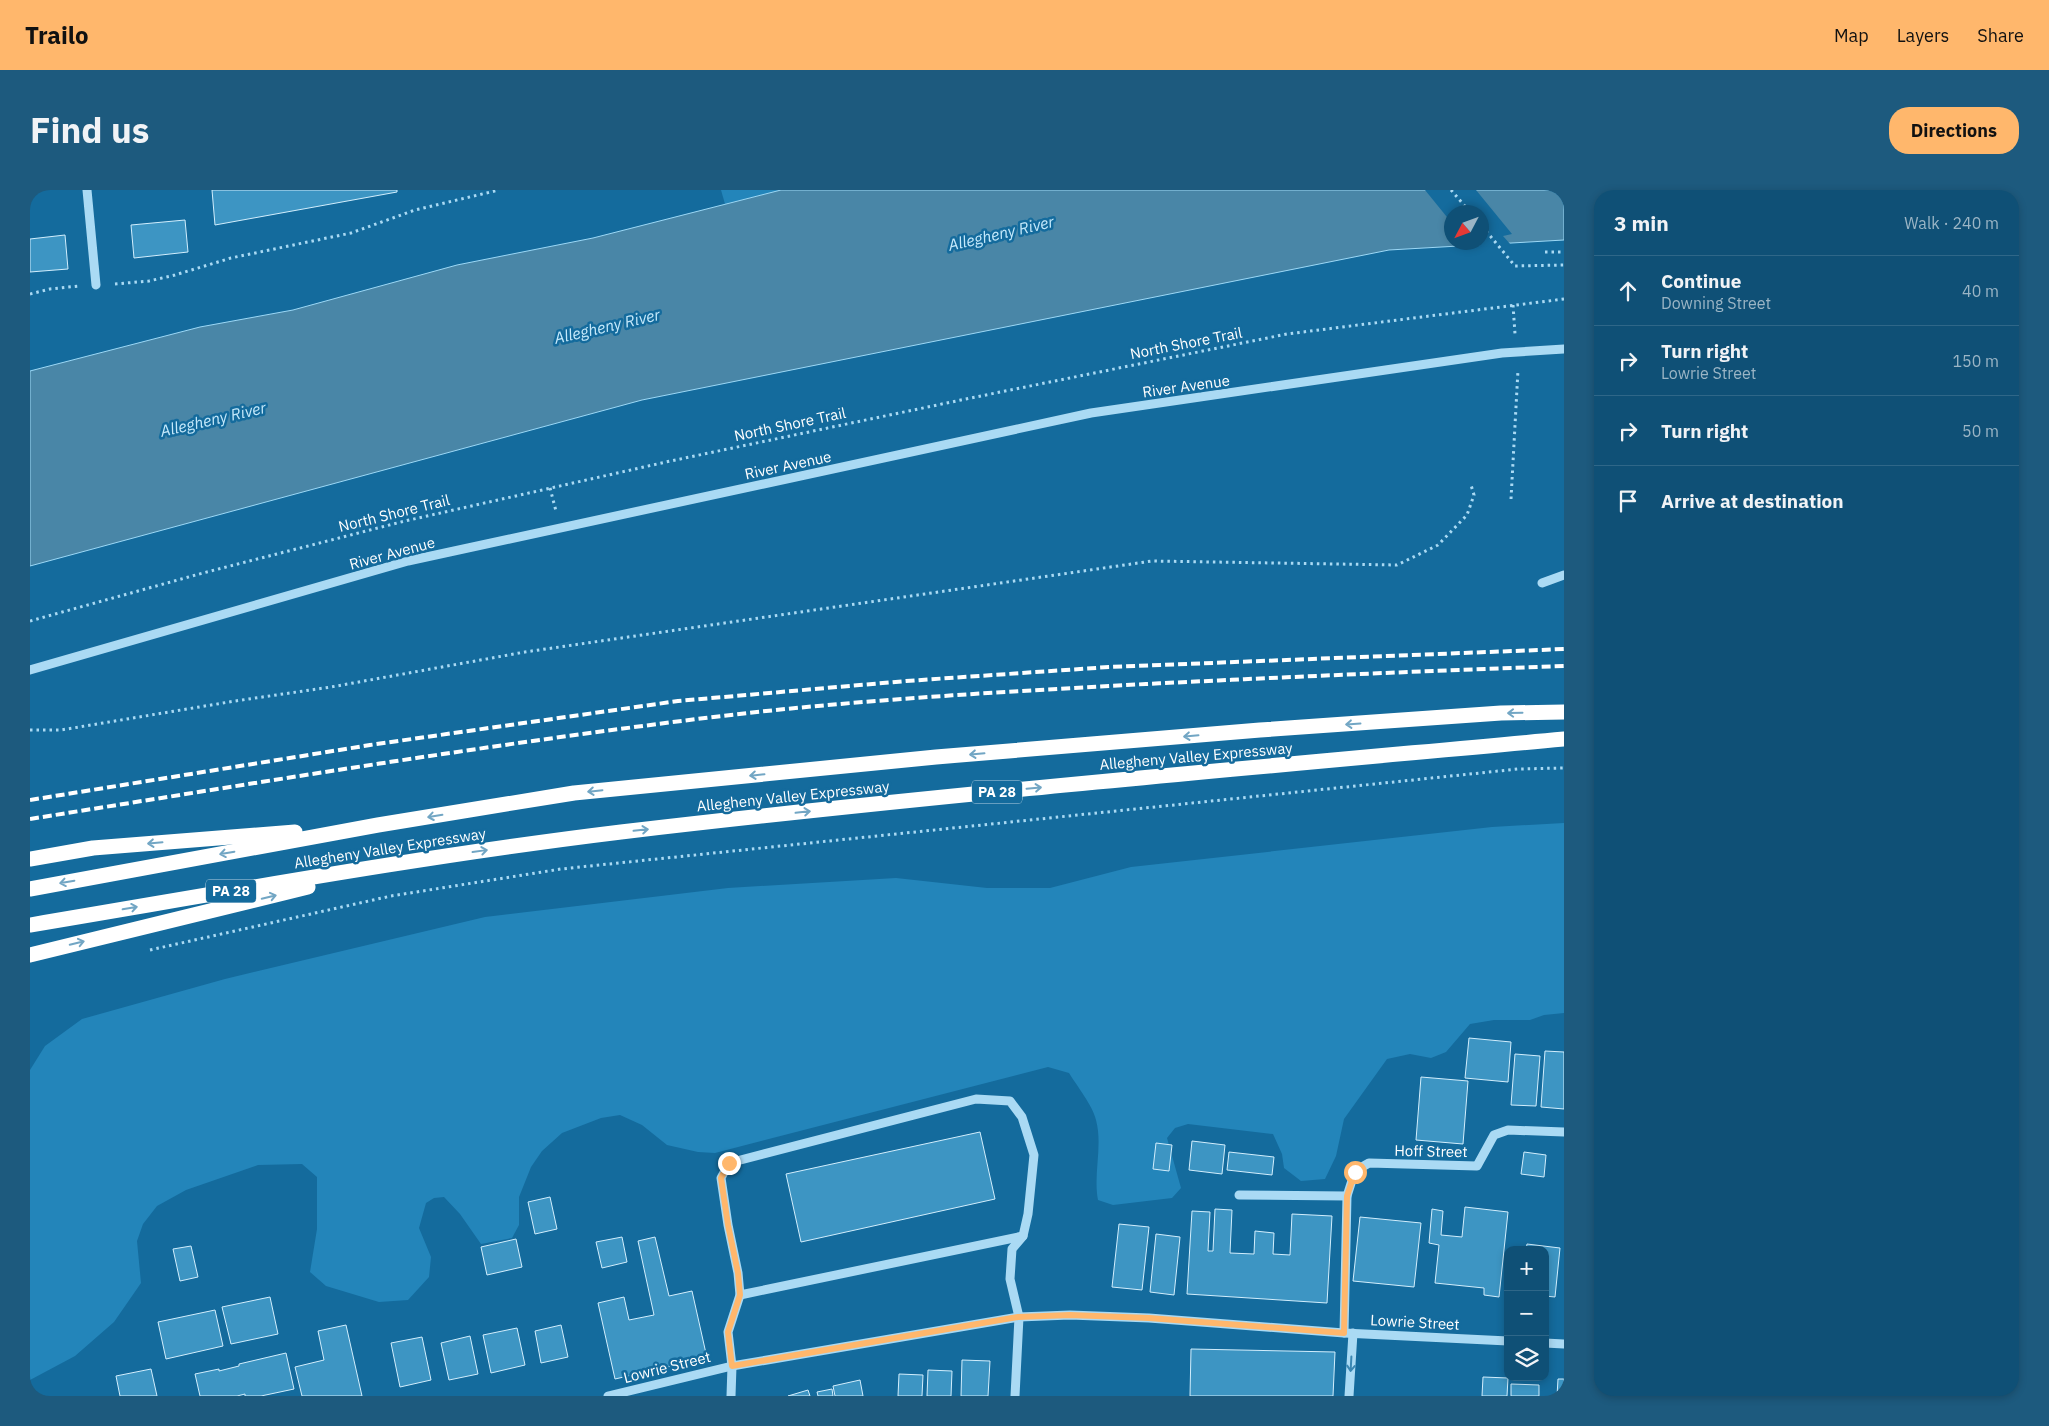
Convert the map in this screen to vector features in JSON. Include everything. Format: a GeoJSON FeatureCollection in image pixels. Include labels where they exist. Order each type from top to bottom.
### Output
{"type":"FeatureCollection","features":[{"type":"Feature","properties":{"kind":"highway","name":"Allegheny Valley Expressway"},"geometry":{"type":"LineString","coordinates":[[30,889],[378,825],[574,793],[926,758],[1260,730],[1501,713],[1564,712]]}},
{"type":"Feature","properties":{"kind":"highway","name":"Allegheny Valley Expressway"},"geometry":{"type":"LineString","coordinates":[[30,925],[432,857],[619,832],[944,797],[1564,739]]}},
{"type":"Feature","properties":{"kind":"highway"},"geometry":{"type":"LineString","coordinates":[[30,859],[93,848],[378,825]]}},
{"type":"Feature","properties":{"kind":"highway"},"geometry":{"type":"LineString","coordinates":[[30,955],[432,857]]}},
{"type":"Feature","properties":{"kind":"street"},"geometry":{"type":"LineString","coordinates":[[87,190],[96,285]]}},
{"type":"Feature","properties":{"kind":"street","name":"River Avenue"},"geometry":{"type":"LineString","coordinates":[[30,670],[408,562],[1091,413],[1516,352],[1564,349]]}},
{"type":"Feature","properties":{"kind":"street"},"geometry":{"type":"LineString","coordinates":[[1542,584],[1564,575]]}},
{"type":"Feature","properties":{"kind":"street"},"geometry":{"type":"LineString","coordinates":[[731,1396],[732,1366],[728,1332],[740,1295],[738,1273],[721,1178],[729,1163],[976,1099],[1010,1102],[1022,1117],[1034,1155],[1028,1214],[1023,1236],[1012,1249],[1010,1279],[1018,1317],[1014,1396]]}},
{"type":"Feature","properties":{"kind":"street","name":"Hoff Street"},"geometry":{"type":"LineString","coordinates":[[1347,1196],[1355,1172],[1369,1163],[1477,1166],[1494,1135],[1508,1130],[1564,1132]]}},
{"type":"Feature","properties":{"kind":"street"},"geometry":{"type":"LineString","coordinates":[[1239,1196],[1347,1196],[1349,1396]]}},
{"type":"Feature","properties":{"kind":"street"},"geometry":{"type":"LineString","coordinates":[[740,1295],[1023,1236]]}},
{"type":"Feature","properties":{"kind":"street","name":"Lowrie Street"},"geometry":{"type":"LineString","coordinates":[[608,1396],[732,1366],[1018,1317],[1070,1315],[1129,1317],[1348,1333],[1504,1341]]}},
{"type":"Feature","properties":{"kind":"street"},"geometry":{"type":"LineString","coordinates":[[1549,1343],[1564,1344]]}},
{"type":"Feature","properties":{"kind":"path"},"geometry":{"type":"LineString","coordinates":[[30,294],[50,289],[149,281],[231,258],[351,233],[415,210],[500,190]]}},
{"type":"Feature","properties":{"kind":"path"},"geometry":{"type":"LineString","coordinates":[[1451,190],[1464,205]]}},
{"type":"Feature","properties":{"kind":"path"},"geometry":{"type":"LineString","coordinates":[[1489,234],[1515,266],[1564,265]]}},
{"type":"Feature","properties":{"kind":"path"},"geometry":{"type":"LineString","coordinates":[[1545,252],[1564,252]]}},
{"type":"Feature","properties":{"kind":"path","name":"North Shore Trail"},"geometry":{"type":"LineString","coordinates":[[30,621],[405,521],[666,462],[1287,334],[1564,299]]}},
{"type":"Feature","properties":{"kind":"path"},"geometry":{"type":"LineString","coordinates":[[1513,305],[1516,352]]}},
{"type":"Feature","properties":{"kind":"path"},"geometry":{"type":"LineString","coordinates":[[1511,499],[1518,368],[1514,368]]}},
{"type":"Feature","properties":{"kind":"path"},"geometry":{"type":"LineString","coordinates":[[30,730],[61,730],[226,702],[331,687],[525,652],[1152,562],[1397,565],[1438,545],[1467,515],[1474,495],[1471,485]]}},
{"type":"Feature","properties":{"kind":"path"},"geometry":{"type":"LineString","coordinates":[[150,950],[391,896],[561,869],[1518,769],[1564,768]]}},
{"type":"Feature","properties":{"kind":"shaded area"},"geometry":{"type":"Polygon","coordinates":[[[721,190],[781,190],[725,204],[721,190]]]}},
{"type":"Feature","properties":{"kind":"shaded area"},"geometry":{"type":"Polygon","coordinates":[[[1564,823],[1564,1013],[1544,1015],[1530,1020],[1494,1020],[1470,1024],[1446,1052],[1431,1058],[1410,1054],[1387,1059],[1344,1119],[1336,1156],[1325,1179],[1301,1181],[1284,1168],[1282,1154],[1273,1134],[1188,1124],[1175,1128],[1167,1138],[1181,1188],[1172,1198],[1113,1205],[1098,1200],[1099,1140],[1094,1114],[1069,1073],[1048,1067],[715,1153],[698,1152],[667,1145],[642,1125],[620,1115],[601,1118],[562,1133],[542,1151],[531,1167],[519,1197],[519,1225],[512,1238],[481,1244],[460,1214],[444,1197],[434,1198],[426,1203],[419,1228],[431,1257],[429,1277],[408,1300],[379,1302],[326,1286],[310,1272],[317,1229],[317,1177],[302,1164],[258,1165],[186,1190],[157,1206],[143,1224],[137,1241],[141,1283],[114,1322],[75,1356],[30,1380],[30,1070],[45,1046],[82,1019],[225,979],[485,917],[728,888],[896,878],[987,888],[1050,888],[1131,867],[1492,827],[1564,823]]]}},
{"type":"Feature","properties":{"kind":"water","name":"Allegheny River"},"geometry":{"type":"Polygon","coordinates":[[[781,190],[1564,190],[1564,240],[1489,244],[1489,205],[1444,205],[1444,247],[1389,250],[642,400],[30,566],[30,371],[200,327],[293,310],[457,265],[593,238],[781,190]]]}},
{"type":"Feature","properties":{"kind":"pier"},"geometry":{"type":"Polygon","coordinates":[[[1425,190],[1476,190],[1488,205],[1444,205],[1444,213],[1425,190]]]}},
{"type":"Feature","properties":{"kind":"pier"},"geometry":{"type":"Polygon","coordinates":[[[1489,206],[1512,234],[1503,236],[1511,245],[1489,246],[1489,206]]]}},
{"type":"Feature","properties":{"kind":"building"},"geometry":{"type":"Polygon","coordinates":[[[212,190],[397,190],[397,192],[215,225],[212,190]]]}},
{"type":"Feature","properties":{"kind":"building"},"geometry":{"type":"Polygon","coordinates":[[[185,220],[188,252],[134,258],[131,225],[185,220]]]}},
{"type":"Feature","properties":{"kind":"building"},"geometry":{"type":"Polygon","coordinates":[[[65,235],[68,269],[30,272],[30,239],[65,235]]]}},
{"type":"Feature","properties":{"kind":"building"},"geometry":{"type":"Polygon","coordinates":[[[1469,1038],[1511,1042],[1508,1082],[1465,1078],[1469,1038]]]}},
{"type":"Feature","properties":{"kind":"building"},"geometry":{"type":"Polygon","coordinates":[[[1545,1051],[1564,1052],[1564,1109],[1541,1107],[1545,1051]]]}},
{"type":"Feature","properties":{"kind":"building"},"geometry":{"type":"Polygon","coordinates":[[[1515,1054],[1540,1056],[1536,1106],[1511,1105],[1515,1054]]]}},
{"type":"Feature","properties":{"kind":"building"},"geometry":{"type":"Polygon","coordinates":[[[1421,1077],[1468,1081],[1463,1144],[1416,1140],[1421,1077]]]}},
{"type":"Feature","properties":{"kind":"building"},"geometry":{"type":"Polygon","coordinates":[[[980,1132],[995,1199],[801,1242],[786,1174],[980,1132]]]}},
{"type":"Feature","properties":{"kind":"building"},"geometry":{"type":"Polygon","coordinates":[[[1192,1141],[1225,1145],[1222,1174],[1189,1170],[1192,1141]]]}},
{"type":"Feature","properties":{"kind":"building"},"geometry":{"type":"Polygon","coordinates":[[[1156,1143],[1172,1145],[1169,1171],[1153,1169],[1156,1143]]]}},
{"type":"Feature","properties":{"kind":"building"},"geometry":{"type":"Polygon","coordinates":[[[1229,1152],[1274,1157],[1272,1175],[1227,1170],[1229,1152]]]}},
{"type":"Feature","properties":{"kind":"building"},"geometry":{"type":"Polygon","coordinates":[[[1524,1152],[1546,1155],[1544,1177],[1521,1174],[1524,1152]]]}},
{"type":"Feature","properties":{"kind":"building"},"geometry":{"type":"Polygon","coordinates":[[[550,1197],[557,1229],[535,1234],[528,1202],[550,1197]]]}},
{"type":"Feature","properties":{"kind":"building"},"geometry":{"type":"Polygon","coordinates":[[[1465,1207],[1508,1212],[1499,1297],[1484,1295],[1484,1288],[1435,1283],[1439,1245],[1429,1243],[1432,1209],[1443,1211],[1441,1235],[1462,1237],[1465,1207]]]}},
{"type":"Feature","properties":{"kind":"building"},"geometry":{"type":"Polygon","coordinates":[[[1215,1209],[1232,1210],[1230,1253],[1254,1254],[1255,1231],[1274,1233],[1273,1254],[1290,1255],[1292,1214],[1332,1216],[1327,1303],[1187,1294],[1192,1211],[1210,1212],[1208,1251],[1213,1251],[1215,1209]]]}},
{"type":"Feature","properties":{"kind":"building"},"geometry":{"type":"Polygon","coordinates":[[[1360,1217],[1421,1223],[1414,1287],[1353,1281],[1360,1217]]]}},
{"type":"Feature","properties":{"kind":"building"},"geometry":{"type":"Polygon","coordinates":[[[1119,1224],[1149,1227],[1142,1290],[1112,1287],[1119,1224]]]}},
{"type":"Feature","properties":{"kind":"building"},"geometry":{"type":"Polygon","coordinates":[[[1156,1234],[1180,1237],[1174,1295],[1150,1292],[1156,1234]]]}},
{"type":"Feature","properties":{"kind":"building"},"geometry":{"type":"Polygon","coordinates":[[[622,1237],[627,1262],[602,1268],[596,1242],[622,1237]]]}},
{"type":"Feature","properties":{"kind":"building"},"geometry":{"type":"Polygon","coordinates":[[[655,1237],[669,1296],[692,1291],[707,1358],[615,1379],[598,1303],[624,1297],[629,1320],[654,1315],[638,1241],[655,1237]]]}},
{"type":"Feature","properties":{"kind":"building"},"geometry":{"type":"Polygon","coordinates":[[[516,1239],[522,1267],[487,1275],[481,1247],[516,1239]]]}},
{"type":"Feature","properties":{"kind":"building"},"geometry":{"type":"Polygon","coordinates":[[[1527,1244],[1544,1246],[1527,1246],[1527,1244]]]}},
{"type":"Feature","properties":{"kind":"building"},"geometry":{"type":"Polygon","coordinates":[[[191,1246],[198,1277],[180,1281],[173,1249],[191,1246]]]}},
{"type":"Feature","properties":{"kind":"building"},"geometry":{"type":"Polygon","coordinates":[[[1549,1247],[1560,1248],[1555,1297],[1549,1296],[1549,1247]]]}},
{"type":"Feature","properties":{"kind":"building"},"geometry":{"type":"Polygon","coordinates":[[[270,1297],[278,1334],[231,1344],[222,1307],[270,1297]]]}},
{"type":"Feature","properties":{"kind":"building"},"geometry":{"type":"Polygon","coordinates":[[[215,1310],[223,1346],[166,1359],[158,1322],[215,1310]]]}},
{"type":"Feature","properties":{"kind":"building"},"geometry":{"type":"Polygon","coordinates":[[[346,1325],[362,1396],[302,1396],[295,1367],[324,1360],[318,1331],[346,1325]]]}},
{"type":"Feature","properties":{"kind":"building"},"geometry":{"type":"Polygon","coordinates":[[[561,1325],[568,1357],[541,1363],[535,1331],[561,1325]]]}},
{"type":"Feature","properties":{"kind":"building"},"geometry":{"type":"Polygon","coordinates":[[[517,1328],[525,1365],[491,1373],[483,1335],[517,1328]]]}},
{"type":"Feature","properties":{"kind":"building"},"geometry":{"type":"Polygon","coordinates":[[[470,1336],[478,1374],[449,1380],[441,1343],[470,1336]]]}},
{"type":"Feature","properties":{"kind":"building"},"geometry":{"type":"Polygon","coordinates":[[[422,1337],[431,1380],[400,1387],[391,1343],[422,1337]]]}},
{"type":"Feature","properties":{"kind":"building"},"geometry":{"type":"Polygon","coordinates":[[[1191,1349],[1335,1352],[1333,1396],[1190,1396],[1191,1349]]]}},
{"type":"Feature","properties":{"kind":"building"},"geometry":{"type":"Polygon","coordinates":[[[286,1353],[294,1389],[261,1396],[245,1396],[245,1394],[237,1396],[200,1396],[195,1374],[219,1369],[219,1371],[239,1366],[239,1364],[286,1353]]]}},
{"type":"Feature","properties":{"kind":"building"},"geometry":{"type":"Polygon","coordinates":[[[962,1360],[990,1361],[988,1396],[961,1396],[962,1360]]]}},
{"type":"Feature","properties":{"kind":"building"},"geometry":{"type":"Polygon","coordinates":[[[151,1369],[157,1396],[120,1396],[116,1376],[151,1369]]]}},
{"type":"Feature","properties":{"kind":"building"},"geometry":{"type":"Polygon","coordinates":[[[928,1370],[952,1371],[951,1396],[927,1396],[928,1370]]]}},
{"type":"Feature","properties":{"kind":"building"},"geometry":{"type":"Polygon","coordinates":[[[899,1374],[923,1375],[922,1396],[898,1396],[899,1374]]]}},
{"type":"Feature","properties":{"kind":"building"},"geometry":{"type":"Polygon","coordinates":[[[1483,1377],[1504,1378],[1504,1381],[1508,1381],[1507,1396],[1482,1396],[1483,1377]]]}},
{"type":"Feature","properties":{"kind":"building"},"geometry":{"type":"Polygon","coordinates":[[[1558,1379],[1564,1379],[1564,1396],[1557,1396],[1558,1379]]]}},
{"type":"Feature","properties":{"kind":"building"},"geometry":{"type":"Polygon","coordinates":[[[860,1380],[863,1396],[835,1396],[833,1386],[860,1380]]]}},
{"type":"Feature","properties":{"kind":"building"},"geometry":{"type":"Polygon","coordinates":[[[1511,1384],[1539,1385],[1539,1396],[1511,1396],[1511,1384]]]}},
{"type":"Feature","properties":{"kind":"building"},"geometry":{"type":"Polygon","coordinates":[[[832,1389],[833,1396],[818,1396],[817,1392],[832,1389]]]}},
{"type":"Feature","properties":{"kind":"building"},"geometry":{"type":"Polygon","coordinates":[[[808,1390],[810,1396],[788,1396],[808,1390]]]}},
{"type":"Feature","properties":{"kind":"railway"},"geometry":{"type":"LineString","coordinates":[[30,800],[370,745],[678,701],[906,681],[1109,667],[1564,649]]}},
{"type":"Feature","properties":{"kind":"railway"},"geometry":{"type":"LineString","coordinates":[[30,819],[451,753],[620,729],[870,701],[1146,684],[1564,666]]}},
{"type":"Feature","properties":{"kind":"route"},"geometry":{"type":"LineString","coordinates":[[729,1163],[721,1178],[738,1273],[740,1295],[728,1332],[728,1345],[732,1366],[1018,1317],[1070,1315],[1149,1318],[1344,1333],[1347,1196],[1355,1172]]}}]}
